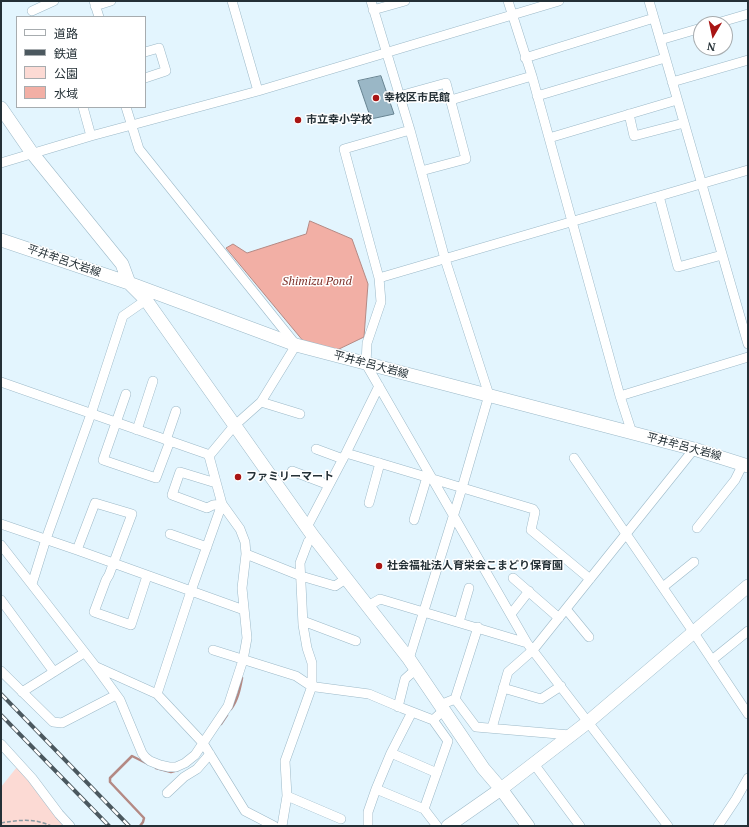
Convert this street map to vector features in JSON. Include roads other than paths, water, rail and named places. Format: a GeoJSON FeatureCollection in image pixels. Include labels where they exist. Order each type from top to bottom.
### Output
{"type":"FeatureCollection","features":[{"type":"Feature","properties":{"kind":"street"},"geometry":{"type":"LineString","coordinates":[[32,12],[54,1]]}},
{"type":"Feature","properties":{"kind":"street"},"geometry":{"type":"LineString","coordinates":[[99,16],[95,3],[111,1]]}},
{"type":"Feature","properties":{"kind":"street"},"geometry":{"type":"LineString","coordinates":[[232,1],[258,91]]}},
{"type":"Feature","properties":{"kind":"street"},"geometry":{"type":"LineString","coordinates":[[398,707],[405,679],[412,665],[424,611],[489,395],[445,259],[410,130],[372,5],[405,1]]}},
{"type":"Feature","properties":{"kind":"street"},"geometry":{"type":"LineString","coordinates":[[508,1],[538,96],[620,396],[632,434]]}},
{"type":"Feature","properties":{"kind":"street"},"geometry":{"type":"LineString","coordinates":[[1,163],[91,136],[258,91],[559,1]]}},
{"type":"Feature","properties":{"kind":"street"},"geometry":{"type":"LineString","coordinates":[[652,2],[654,18],[665,58],[748,344]]}},
{"type":"Feature","properties":{"kind":"street"},"geometry":{"type":"LineString","coordinates":[[733,18],[748,14]]}},
{"type":"Feature","properties":{"kind":"street"},"geometry":{"type":"LineString","coordinates":[[525,58],[654,18]]}},
{"type":"Feature","properties":{"kind":"street"},"geometry":{"type":"LineString","coordinates":[[660,40],[693,30]]}},
{"type":"Feature","properties":{"kind":"street"},"geometry":{"type":"LineString","coordinates":[[146,52],[159,48],[166,71],[146,78]]}},
{"type":"Feature","properties":{"kind":"street"},"geometry":{"type":"LineString","coordinates":[[538,96],[665,58]]}},
{"type":"Feature","properties":{"kind":"street"},"geometry":{"type":"LineString","coordinates":[[672,82],[748,60]]}},
{"type":"Feature","properties":{"kind":"street"},"geometry":{"type":"LineString","coordinates":[[451,100],[532,76]]}},
{"type":"Feature","properties":{"kind":"street"},"geometry":{"type":"LineString","coordinates":[[399,96],[446,83],[451,100],[466,159],[421,171]]}},
{"type":"Feature","properties":{"kind":"street"},"geometry":{"type":"LineString","coordinates":[[549,138],[677,100]]}},
{"type":"Feature","properties":{"kind":"street"},"geometry":{"type":"LineString","coordinates":[[1,108],[32,153],[122,264],[129,283],[146,300],[310,532],[347,578],[412,665],[483,768],[501,789],[528,826]]}},
{"type":"Feature","properties":{"kind":"street"},"geometry":{"type":"LineString","coordinates":[[82,108],[91,136]]}},
{"type":"Feature","properties":{"kind":"street"},"geometry":{"type":"LineString","coordinates":[[126,108],[139,149],[296,345],[261,402],[234,426],[209,456]]}},
{"type":"Feature","properties":{"kind":"street"},"geometry":{"type":"LineString","coordinates":[[629,114],[634,136],[684,123]]}},
{"type":"Feature","properties":{"kind":"street"},"geometry":{"type":"LineString","coordinates":[[410,130],[344,149],[379,278],[380,302],[367,343],[366,364],[430,478],[454,515],[527,643],[668,826]]}},
{"type":"Feature","properties":{"kind":"street"},"geometry":{"type":"LineString","coordinates":[[379,278],[748,170]]}},
{"type":"Feature","properties":{"kind":"street"},"geometry":{"type":"LineString","coordinates":[[659,196],[678,267],[722,255]]}},
{"type":"Feature","properties":{"kind":"street","name":"平井牟呂大岩線"},"geometry":{"type":"LineString","coordinates":[[1,240],[129,283],[296,345],[694,449],[746,465]]}},
{"type":"Feature","properties":{"kind":"street"},"geometry":{"type":"LineString","coordinates":[[32,584],[46,539],[91,414],[123,316],[146,300]]}},
{"type":"Feature","properties":{"kind":"street"},"geometry":{"type":"LineString","coordinates":[[620,396],[748,357]]}},
{"type":"Feature","properties":{"kind":"street"},"geometry":{"type":"LineString","coordinates":[[137,430],[153,381]]}},
{"type":"Feature","properties":{"kind":"street"},"geometry":{"type":"LineString","coordinates":[[1,382],[207,454],[209,456],[222,504],[240,529],[245,542],[246,554],[242,588],[247,638],[243,660],[228,706],[197,769],[184,777],[167,793]]}},
{"type":"Feature","properties":{"kind":"street"},"geometry":{"type":"LineString","coordinates":[[282,826],[287,796],[285,761],[312,686],[312,663],[306,648],[303,621],[300,563],[310,532],[329,485],[345,456],[379,386]]}},
{"type":"Feature","properties":{"kind":"street"},"geometry":{"type":"LineString","coordinates":[[126,394],[103,460],[156,478],[176,411]]}},
{"type":"Feature","properties":{"kind":"street"},"geometry":{"type":"LineString","coordinates":[[261,402],[300,414]]}},
{"type":"Feature","properties":{"kind":"street"},"geometry":{"type":"LineString","coordinates":[[316,449],[380,463],[533,509],[535,512],[530,530],[590,579]]}},
{"type":"Feature","properties":{"kind":"street"},"geometry":{"type":"LineString","coordinates":[[492,728],[508,672],[533,650],[694,449]]}},
{"type":"Feature","properties":{"kind":"street"},"geometry":{"type":"LineString","coordinates":[[574,458],[748,714]]}},
{"type":"Feature","properties":{"kind":"street"},"geometry":{"type":"LineString","coordinates":[[369,503],[380,463]]}},
{"type":"Feature","properties":{"kind":"street"},"geometry":{"type":"LineString","coordinates":[[697,528],[746,465]]}},
{"type":"Feature","properties":{"kind":"street"},"geometry":{"type":"LineString","coordinates":[[292,471],[329,485]]}},
{"type":"Feature","properties":{"kind":"street"},"geometry":{"type":"LineString","coordinates":[[216,483],[180,472],[172,495],[207,508],[222,504]]}},
{"type":"Feature","properties":{"kind":"street"},"geometry":{"type":"LineString","coordinates":[[414,520],[430,478]]}},
{"type":"Feature","properties":{"kind":"street"},"geometry":{"type":"LineString","coordinates":[[78,550],[95,503],[132,514],[94,612],[131,625],[147,576]]}},
{"type":"Feature","properties":{"kind":"street"},"geometry":{"type":"LineString","coordinates":[[157,694],[222,504]]}},
{"type":"Feature","properties":{"kind":"street"},"geometry":{"type":"LineString","coordinates":[[1,524],[244,610]]}},
{"type":"Feature","properties":{"kind":"street"},"geometry":{"type":"LineString","coordinates":[[170,534],[207,547]]}},
{"type":"Feature","properties":{"kind":"street"},"geometry":{"type":"LineString","coordinates":[[1,546],[32,584],[116,695],[127,714],[142,753],[145,757],[160,766],[176,767],[185,763],[206,748]]}},
{"type":"Feature","properties":{"kind":"street"},"geometry":{"type":"LineString","coordinates":[[246,554],[301,576],[335,586],[347,578]]}},
{"type":"Feature","properties":{"kind":"street"},"geometry":{"type":"LineString","coordinates":[[663,588],[694,562]]}},
{"type":"Feature","properties":{"kind":"street"},"geometry":{"type":"LineString","coordinates":[[513,578],[559,618]]}},
{"type":"Feature","properties":{"kind":"street"},"geometry":{"type":"LineString","coordinates":[[448,826],[501,789],[588,722],[748,586]]}},
{"type":"Feature","properties":{"kind":"street"},"geometry":{"type":"LineString","coordinates":[[460,622],[469,588]]}},
{"type":"Feature","properties":{"kind":"street"},"geometry":{"type":"LineString","coordinates":[[511,614],[528,591]]}},
{"type":"Feature","properties":{"kind":"street"},"geometry":{"type":"LineString","coordinates":[[368,606],[380,598],[527,643]]}},
{"type":"Feature","properties":{"kind":"street"},"geometry":{"type":"LineString","coordinates":[[1,600],[54,672]]}},
{"type":"Feature","properties":{"kind":"street"},"geometry":{"type":"LineString","coordinates":[[566,609],[589,637]]}},
{"type":"Feature","properties":{"kind":"street"},"geometry":{"type":"LineString","coordinates":[[303,621],[356,640]]}},
{"type":"Feature","properties":{"kind":"street"},"geometry":{"type":"LineString","coordinates":[[433,720],[442,708],[455,699],[478,628]]}},
{"type":"Feature","properties":{"kind":"street"},"geometry":{"type":"LineString","coordinates":[[712,660],[748,631]]}},
{"type":"Feature","properties":{"kind":"street"},"geometry":{"type":"LineString","coordinates":[[213,650],[296,676],[312,686],[328,690],[369,694],[433,720],[448,742],[424,809]]}},
{"type":"Feature","properties":{"kind":"street"},"geometry":{"type":"LineString","coordinates":[[22,692],[84,653]]}},
{"type":"Feature","properties":{"kind":"street"},"geometry":{"type":"LineString","coordinates":[[96,667],[157,694],[206,748],[245,811],[260,823],[274,826]]}},
{"type":"Feature","properties":{"kind":"street"},"geometry":{"type":"LineString","coordinates":[[1,671],[53,722],[62,723],[116,695]]}},
{"type":"Feature","properties":{"kind":"street"},"geometry":{"type":"LineString","coordinates":[[503,688],[540,699],[561,686]]}},
{"type":"Feature","properties":{"kind":"street"},"geometry":{"type":"LineString","coordinates":[[455,699],[476,727],[570,735]]}},
{"type":"Feature","properties":{"kind":"street"},"geometry":{"type":"LineString","coordinates":[[368,826],[368,812],[376,789],[391,753],[412,712]]}},
{"type":"Feature","properties":{"kind":"street"},"geometry":{"type":"LineString","coordinates":[[3,750],[32,778],[58,814],[70,826]]}},
{"type":"Feature","properties":{"kind":"street"},"geometry":{"type":"LineString","coordinates":[[391,753],[437,773]]}},
{"type":"Feature","properties":{"kind":"street"},"geometry":{"type":"LineString","coordinates":[[534,764],[580,826]]}},
{"type":"Feature","properties":{"kind":"street"},"geometry":{"type":"LineString","coordinates":[[718,826],[736,800],[748,778]]}},
{"type":"Feature","properties":{"kind":"street"},"geometry":{"type":"LineString","coordinates":[[376,789],[424,809],[437,826]]}},
{"type":"Feature","properties":{"kind":"street"},"geometry":{"type":"LineString","coordinates":[[287,796],[341,819]]}},
{"type":"Feature","properties":{"kind":"water","name":"Shimizu Pond"},"geometry":{"type":"Polygon","coordinates":[[[310,221],[352,239],[368,284],[364,337],[337,350],[304,342],[226,248],[233,244],[247,253],[306,234],[310,221]]]}},
{"type":"Feature","properties":{"kind":"waterway"},"geometry":{"type":"LineString","coordinates":[[231,709],[237,698],[242,678]]}},
{"type":"Feature","properties":{"kind":"waterway"},"geometry":{"type":"LineString","coordinates":[[221,724],[227,715]]}},
{"type":"Feature","properties":{"kind":"waterway"},"geometry":{"type":"LineString","coordinates":[[140,826],[144,818],[110,782],[110,778],[132,756],[148,764]]}},
{"type":"Feature","properties":{"kind":"waterway"},"geometry":{"type":"LineString","coordinates":[[156,768],[171,772],[178,770]]}},
{"type":"Feature","properties":{"kind":"railway"},"geometry":{"type":"LineString","coordinates":[[1,694],[129,826]]}},
{"type":"Feature","properties":{"kind":"railway"},"geometry":{"type":"LineString","coordinates":[[1,715],[109,826]]}},
{"type":"Feature","properties":{"kind":"place","name":"幸校区市民館"},"geometry":{"type":"Point","coordinates":[376,98]}},
{"type":"Feature","properties":{"kind":"place","name":"市立幸小学校"},"geometry":{"type":"Point","coordinates":[298,120]}},
{"type":"Feature","properties":{"kind":"place","name":"ファミリーマート"},"geometry":{"type":"Point","coordinates":[238,477]}},
{"type":"Feature","properties":{"kind":"place","name":"社会福祉法人育栄会こまどり保育園"},"geometry":{"type":"Point","coordinates":[379,566]}}]}
